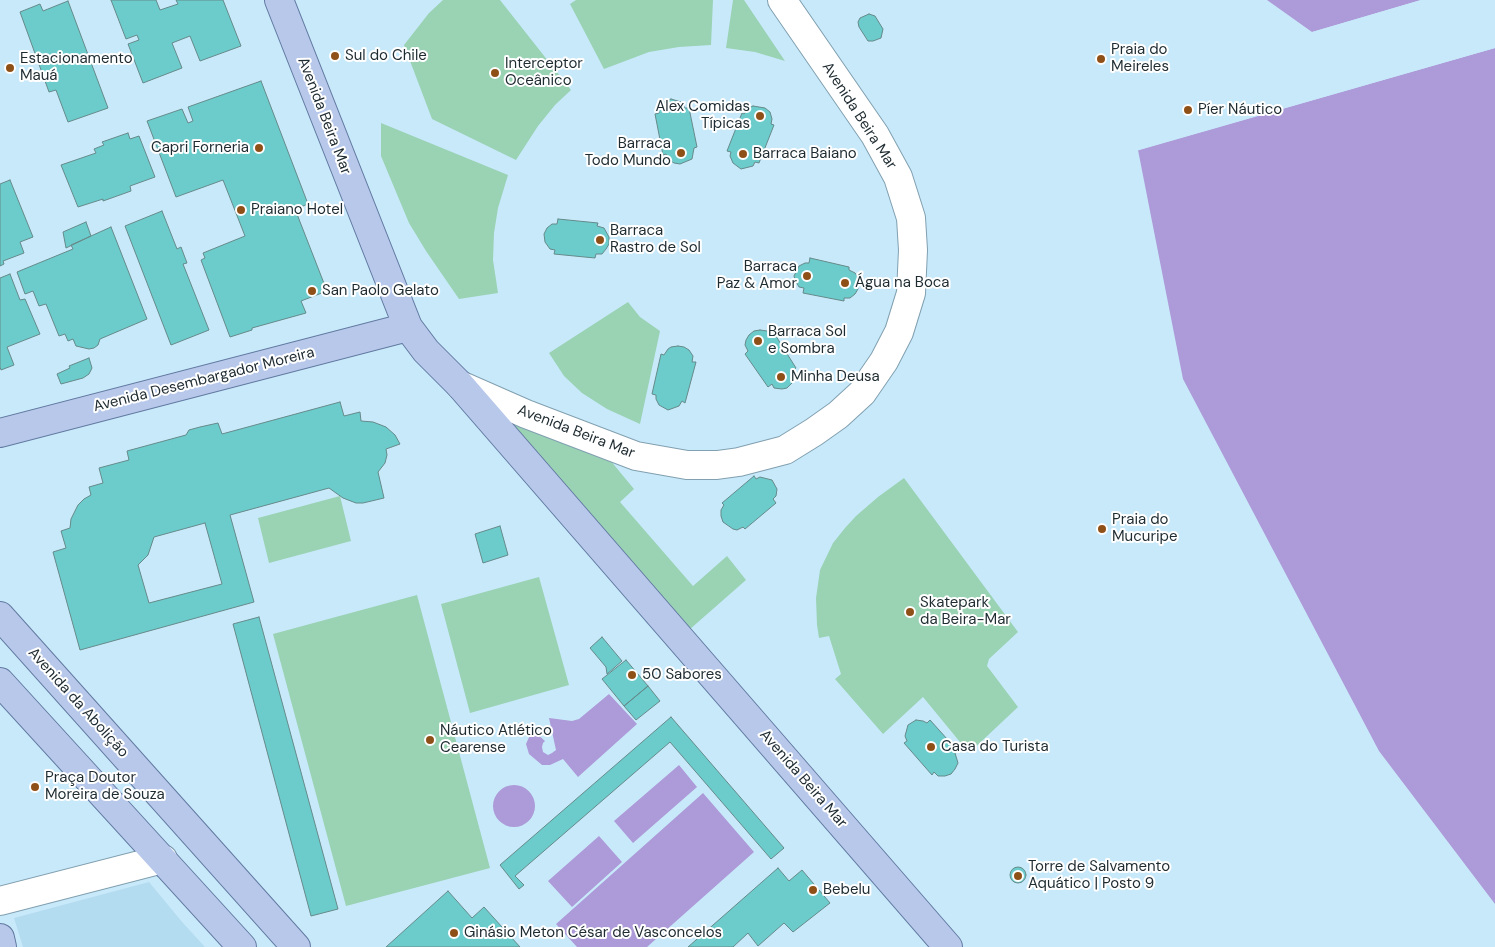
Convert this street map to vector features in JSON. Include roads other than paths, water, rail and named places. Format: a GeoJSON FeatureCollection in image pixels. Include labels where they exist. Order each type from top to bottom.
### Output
{"type":"FeatureCollection","features":[{"type":"Feature","properties":{"kind":"main road","name":"Avenida Beira Mar"},"geometry":{"type":"LineString","coordinates":[[278,0],[408,327],[426,351],[460,385],[948,947]]}},
{"type":"Feature","properties":{"kind":"main road","name":"Avenida Desembargador Moreira"},"geometry":{"type":"LineString","coordinates":[[0,433],[408,327]]}},
{"type":"Feature","properties":{"kind":"main road","name":"Avenida da Abolição"},"geometry":{"type":"LineString","coordinates":[[0,616],[296,947]]}},
{"type":"Feature","properties":{"kind":"main road"},"geometry":{"type":"LineString","coordinates":[[0,682],[242,947]]}},
{"type":"Feature","properties":{"kind":"main road"},"geometry":{"type":"LineString","coordinates":[[0,938],[2,947]]}},
{"type":"Feature","properties":{"kind":"street","name":"Avenida Beira Mar"},"geometry":{"type":"LineString","coordinates":[[460,385],[526,414],[636,456],[687,465],[717,465],[739,462],[784,450],[822,427],[862,394],[884,361],[899,332],[911,292],[913,250],[911,218],[898,176],[875,135],[782,0]]}},
{"type":"Feature","properties":{"kind":"street"},"geometry":{"type":"LineString","coordinates":[[0,901],[163,860]]}},
{"type":"Feature","properties":{"kind":"place","name":"Sul do Chile"},"geometry":{"type":"Point","coordinates":[335,56]}},
{"type":"Feature","properties":{"kind":"place","name":"Praia do Meireles"},"geometry":{"type":"Point","coordinates":[1101,59]}},
{"type":"Feature","properties":{"kind":"place","name":"Estacionamento Mauá"},"geometry":{"type":"Point","coordinates":[10,68]}},
{"type":"Feature","properties":{"kind":"place","name":"Interceptor Oceânico"},"geometry":{"type":"Point","coordinates":[495,73]}},
{"type":"Feature","properties":{"kind":"place","name":"Píer Náutico"},"geometry":{"type":"Point","coordinates":[1188,110]}},
{"type":"Feature","properties":{"kind":"place","name":"Alex Comidas Típicas"},"geometry":{"type":"Point","coordinates":[760,116]}},
{"type":"Feature","properties":{"kind":"place","name":"Capri Forneria"},"geometry":{"type":"Point","coordinates":[259,148]}},
{"type":"Feature","properties":{"kind":"place","name":"Barraca Todo Mundo"},"geometry":{"type":"Point","coordinates":[681,153]}},
{"type":"Feature","properties":{"kind":"place","name":"Barraca Baiano"},"geometry":{"type":"Point","coordinates":[743,154]}},
{"type":"Feature","properties":{"kind":"place","name":"Praiano Hotel"},"geometry":{"type":"Point","coordinates":[241,210]}},
{"type":"Feature","properties":{"kind":"place","name":"Barraca Rastro de Sol"},"geometry":{"type":"Point","coordinates":[600,240]}},
{"type":"Feature","properties":{"kind":"place","name":"Barraca Paz & Amor"},"geometry":{"type":"Point","coordinates":[807,276]}},
{"type":"Feature","properties":{"kind":"place","name":"Água na Boca"},"geometry":{"type":"Point","coordinates":[845,283]}},
{"type":"Feature","properties":{"kind":"place","name":"San Paolo Gelato"},"geometry":{"type":"Point","coordinates":[312,291]}},
{"type":"Feature","properties":{"kind":"place","name":"Barraca Sol e Sombra"},"geometry":{"type":"Point","coordinates":[758,341]}},
{"type":"Feature","properties":{"kind":"place","name":"Minha Deusa"},"geometry":{"type":"Point","coordinates":[781,377]}},
{"type":"Feature","properties":{"kind":"place","name":"Praia do Mucuripe"},"geometry":{"type":"Point","coordinates":[1102,529]}},
{"type":"Feature","properties":{"kind":"place","name":"Skatepark da Beira-Mar"},"geometry":{"type":"Point","coordinates":[910,612]}},
{"type":"Feature","properties":{"kind":"place","name":"50 Sabores"},"geometry":{"type":"Point","coordinates":[632,675]}},
{"type":"Feature","properties":{"kind":"place","name":"Náutico Atlético Cearense"},"geometry":{"type":"Point","coordinates":[430,740]}},
{"type":"Feature","properties":{"kind":"place","name":"Casa do Turista"},"geometry":{"type":"Point","coordinates":[931,747]}},
{"type":"Feature","properties":{"kind":"place","name":"Praça Doutor Moreira de Souza"},"geometry":{"type":"Point","coordinates":[35,787]}},
{"type":"Feature","properties":{"kind":"place","name":"Torre de Salvamento Aquático | Posto 9"},"geometry":{"type":"Point","coordinates":[1018,876]}},
{"type":"Feature","properties":{"kind":"place","name":"Bebelu"},"geometry":{"type":"Point","coordinates":[813,890]}},
{"type":"Feature","properties":{"kind":"place","name":"Ginásio Meton César de Vasconcelos"},"geometry":{"type":"Point","coordinates":[454,933]}}]}
